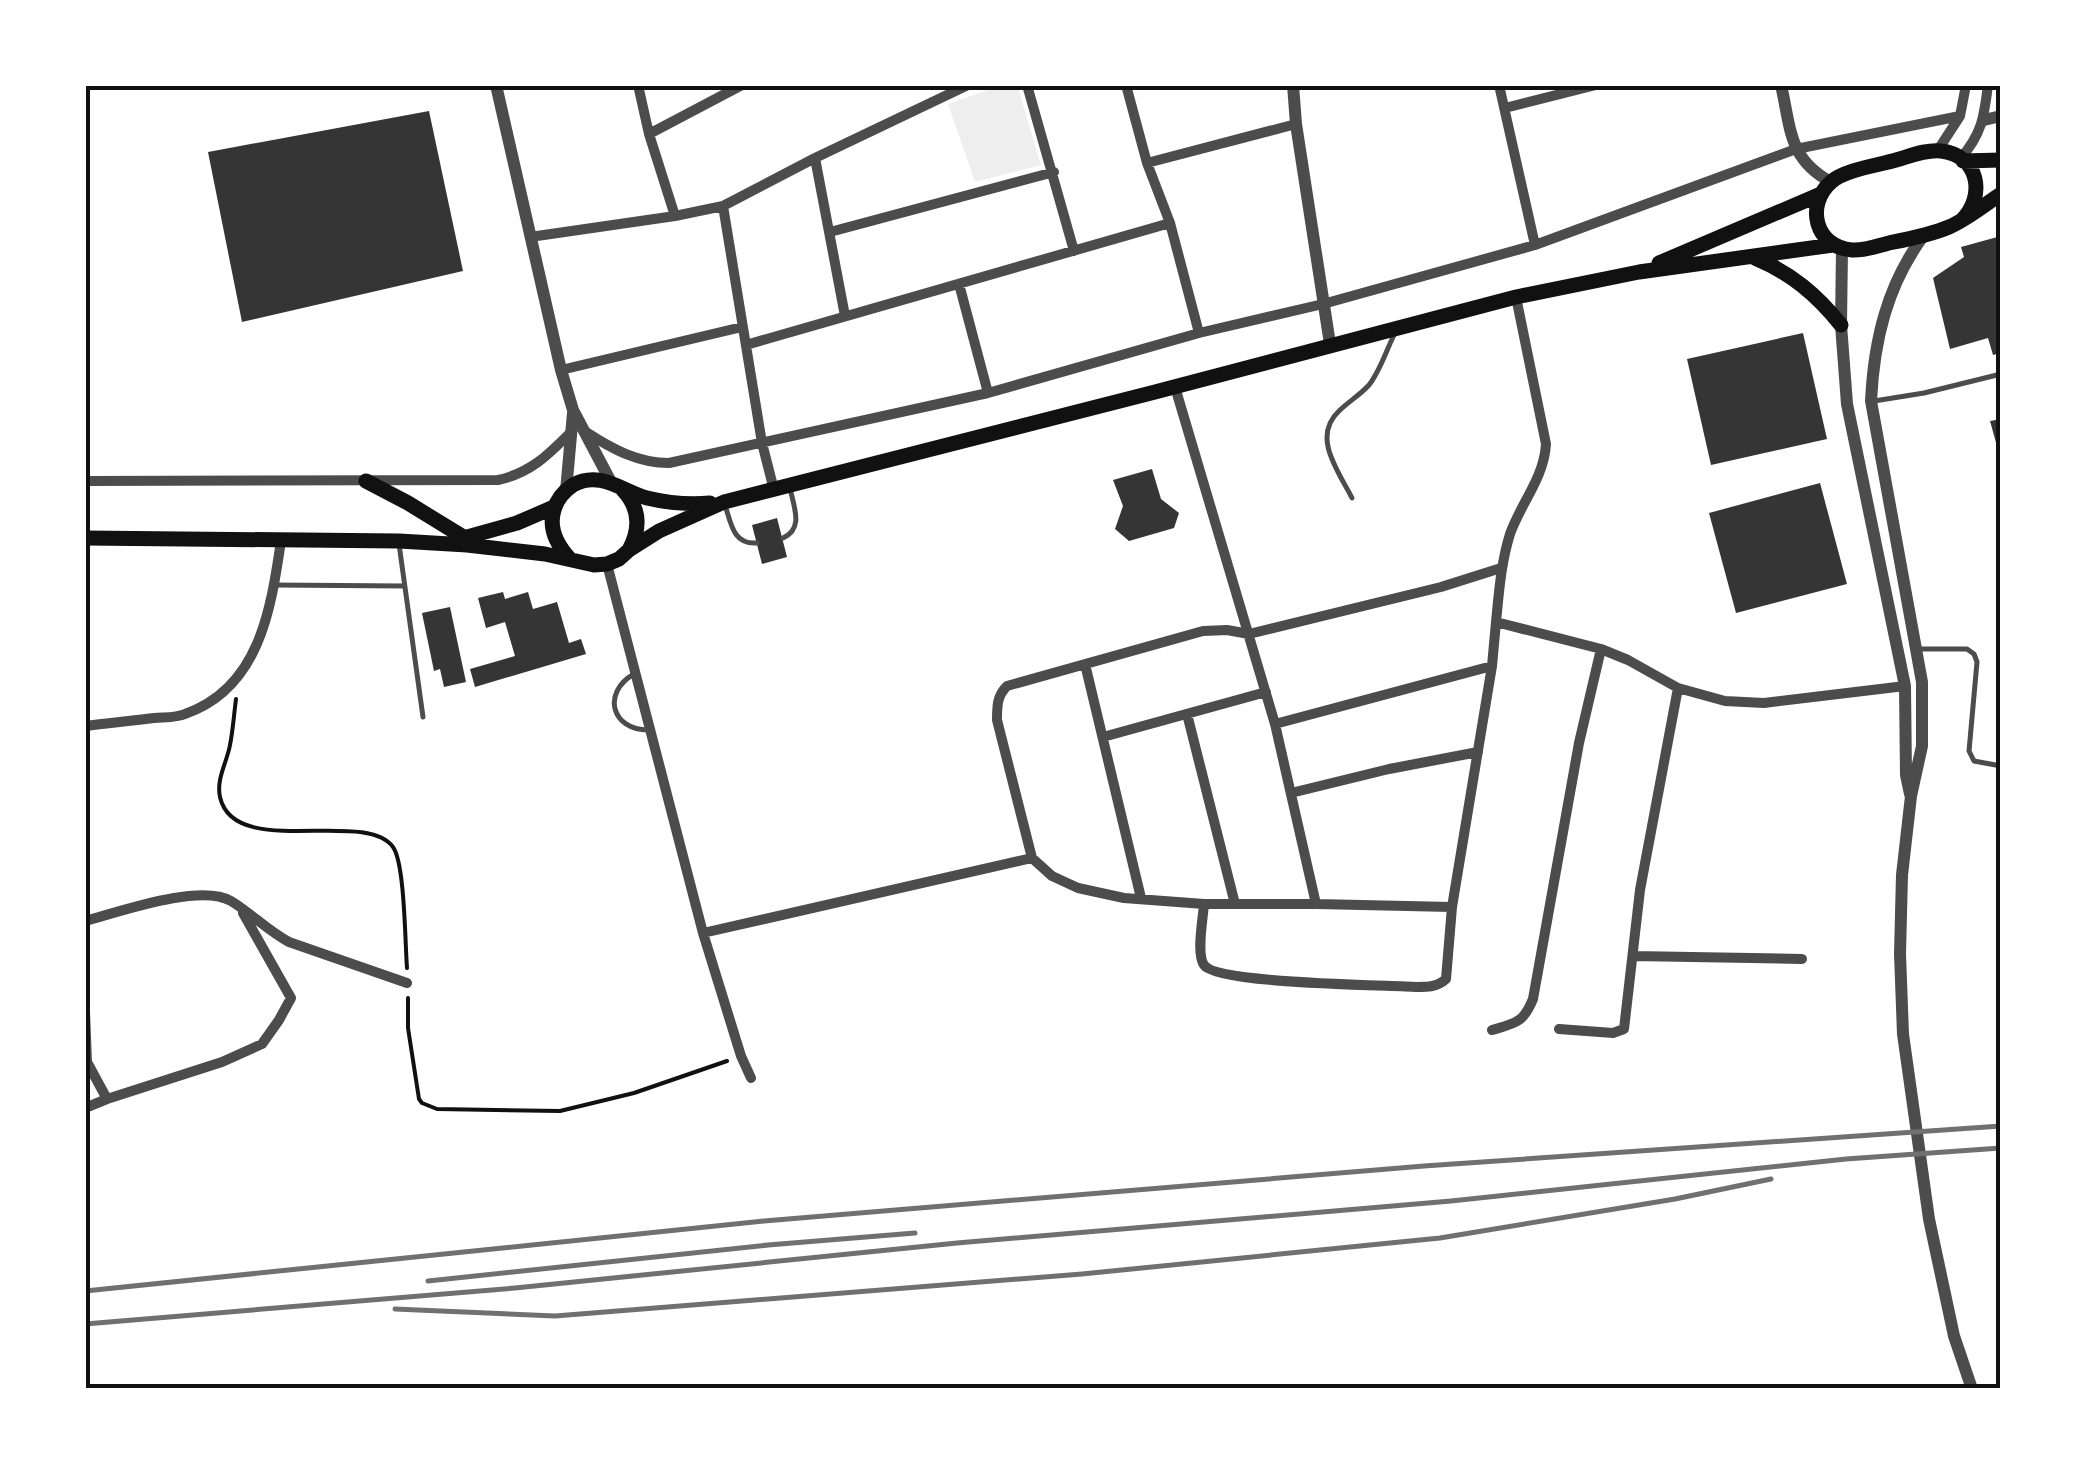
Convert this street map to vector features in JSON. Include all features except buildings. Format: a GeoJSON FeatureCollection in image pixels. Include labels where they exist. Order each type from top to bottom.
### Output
{"type":"FeatureCollection","features":[{"type":"Feature","properties":{"kind":"main road"},"geometry":{"type":"LineString","coordinates":[[1639,272],[1826,188],[1844,174],[1938,150],[1961,160],[1977,184],[1972,210],[1962,220]]}},
{"type":"Feature","properties":{"kind":"main road"},"geometry":{"type":"LineString","coordinates":[[1961,160],[2001,160]]}},
{"type":"Feature","properties":{"kind":"main road"},"geometry":{"type":"LineString","coordinates":[[1826,188],[1818,203],[1817,222],[1825,238],[1837,246]]}},
{"type":"Feature","properties":{"kind":"main road"},"geometry":{"type":"LineString","coordinates":[[85,538],[399,541],[519,550],[594,566],[606,564],[691,515],[724,502],[1516,297],[1639,272],[1751,256],[1837,246],[1867,249],[1924,235],[1962,220],[2001,194]]}},
{"type":"Feature","properties":{"kind":"main road"},"geometry":{"type":"LineString","coordinates":[[1751,256],[1810,291],[1841,325]]}},
{"type":"Feature","properties":{"kind":"main road"},"geometry":{"type":"LineString","coordinates":[[570,560],[554,535],[554,507],[566,490],[587,480],[599,479],[647,498],[698,504],[724,502]]}},
{"type":"Feature","properties":{"kind":"main road"},"geometry":{"type":"LineString","coordinates":[[366,481],[465,538]]}},
{"type":"Feature","properties":{"kind":"main road"},"geometry":{"type":"LineString","coordinates":[[616,486],[631,499],[637,511],[636,538],[629,550]]}},
{"type":"Feature","properties":{"kind":"main road"},"geometry":{"type":"LineString","coordinates":[[442,544],[516,523],[554,507]]}},
{"type":"Feature","properties":{"kind":"street"},"geometry":{"type":"LineString","coordinates":[[496,85],[578,431],[616,486]]}},
{"type":"Feature","properties":{"kind":"street"},"geometry":{"type":"LineString","coordinates":[[638,85],[649,134],[676,216]]}},
{"type":"Feature","properties":{"kind":"street"},"geometry":{"type":"LineString","coordinates":[[649,134],[742,85]]}},
{"type":"Feature","properties":{"kind":"street"},"geometry":{"type":"LineString","coordinates":[[530,236],[723,206],[968,85]]}},
{"type":"Feature","properties":{"kind":"street"},"geometry":{"type":"LineString","coordinates":[[1026,85],[1074,251]]}},
{"type":"Feature","properties":{"kind":"street"},"geometry":{"type":"LineString","coordinates":[[1126,85],[1147,162],[1170,223],[1199,332]]}},
{"type":"Feature","properties":{"kind":"street"},"geometry":{"type":"LineString","coordinates":[[1293,85],[1330,344]]}},
{"type":"Feature","properties":{"kind":"street"},"geometry":{"type":"LineString","coordinates":[[1499,85],[1535,245]]}},
{"type":"Feature","properties":{"kind":"street"},"geometry":{"type":"LineString","coordinates":[[1505,108],[1596,85]]}},
{"type":"Feature","properties":{"kind":"street"},"geometry":{"type":"LineString","coordinates":[[1781,85],[1796,150],[1826,188]]}},
{"type":"Feature","properties":{"kind":"street"},"geometry":{"type":"LineString","coordinates":[[1938,150],[1960,116],[1966,85]]}},
{"type":"Feature","properties":{"kind":"street"},"geometry":{"type":"LineString","coordinates":[[1961,160],[1984,120],[1988,85]]}},
{"type":"Feature","properties":{"kind":"street"},"geometry":{"type":"LineString","coordinates":[[578,431],[621,453],[657,464],[682,462],[988,393],[1199,332],[1323,304],[1535,245],[1796,150],[1960,116]]}},
{"type":"Feature","properties":{"kind":"street"},"geometry":{"type":"LineString","coordinates":[[1984,120],[2001,116]]}},
{"type":"Feature","properties":{"kind":"street"},"geometry":{"type":"LineString","coordinates":[[1147,162],[1296,124]]}},
{"type":"Feature","properties":{"kind":"street"},"geometry":{"type":"LineString","coordinates":[[815,158],[845,316]]}},
{"type":"Feature","properties":{"kind":"street"},"geometry":{"type":"LineString","coordinates":[[830,232],[1054,172]]}},
{"type":"Feature","properties":{"kind":"street"},"geometry":{"type":"LineString","coordinates":[[723,206],[762,444],[782,487]]}},
{"type":"Feature","properties":{"kind":"street"},"geometry":{"type":"LineString","coordinates":[[746,345],[1170,223]]}},
{"type":"Feature","properties":{"kind":"street"},"geometry":{"type":"LineString","coordinates":[[1924,235],[1907,258],[1884,313],[1874,357],[1871,401],[1918,649],[1924,718],[1902,875],[1903,1034],[1929,1219],[1954,1336],[1972,1389]]}},
{"type":"Feature","properties":{"kind":"street"},"geometry":{"type":"LineString","coordinates":[[1837,246],[1847,404],[1905,686],[1906,775],[1911,796]]}},
{"type":"Feature","properties":{"kind":"street"},"geometry":{"type":"LineString","coordinates":[[959,284],[988,393]]}},
{"type":"Feature","properties":{"kind":"street"},"geometry":{"type":"LineString","coordinates":[[1204,904],[1200,954],[1202,964],[1210,971],[1240,978],[1432,987],[1446,979],[1452,907],[1492,666],[1501,568],[1510,534],[1542,468],[1546,444],[1516,297]]}},
{"type":"Feature","properties":{"kind":"street"},"geometry":{"type":"LineString","coordinates":[[561,370],[742,327]]}},
{"type":"Feature","properties":{"kind":"street"},"geometry":{"type":"LineString","coordinates":[[1175,386],[1275,724],[1316,904]]}},
{"type":"Feature","properties":{"kind":"street"},"geometry":{"type":"LineString","coordinates":[[85,481],[483,480],[512,477],[539,463],[578,431]]}},
{"type":"Feature","properties":{"kind":"street"},"geometry":{"type":"LineString","coordinates":[[566,490],[578,431]]}},
{"type":"Feature","properties":{"kind":"street"},"geometry":{"type":"LineString","coordinates":[[85,726],[184,715],[222,692],[237,677],[266,624],[281,541]]}},
{"type":"Feature","properties":{"kind":"street"},"geometry":{"type":"LineString","coordinates":[[606,564],[703,933],[751,1078]]}},
{"type":"Feature","properties":{"kind":"street"},"geometry":{"type":"LineString","coordinates":[[1452,907],[1204,904],[1078,888],[1052,876],[1032,858],[997,720],[998,700],[1006,686],[1204,631],[1249,634],[1441,587],[1501,568]]}},
{"type":"Feature","properties":{"kind":"street"},"geometry":{"type":"LineString","coordinates":[[1496,622],[1601,650],[1678,688],[1724,701],[1764,703],[1905,686]]}},
{"type":"Feature","properties":{"kind":"street"},"geometry":{"type":"LineString","coordinates":[[1492,1030],[1517,1023],[1532,998],[1579,743],[1601,650]]}},
{"type":"Feature","properties":{"kind":"street"},"geometry":{"type":"LineString","coordinates":[[1086,664],[1141,898]]}},
{"type":"Feature","properties":{"kind":"street"},"geometry":{"type":"LineString","coordinates":[[1275,724],[1492,666]]}},
{"type":"Feature","properties":{"kind":"street"},"geometry":{"type":"LineString","coordinates":[[1559,1028],[1613,1033],[1624,1028],[1640,890],[1678,688]]}},
{"type":"Feature","properties":{"kind":"street"},"geometry":{"type":"LineString","coordinates":[[1103,738],[1266,692]]}},
{"type":"Feature","properties":{"kind":"street"},"geometry":{"type":"LineString","coordinates":[[1186,714],[1235,904]]}},
{"type":"Feature","properties":{"kind":"street"},"geometry":{"type":"LineString","coordinates":[[1291,794],[1478,752]]}},
{"type":"Feature","properties":{"kind":"street"},"geometry":{"type":"LineString","coordinates":[[703,933],[1032,858]]}},
{"type":"Feature","properties":{"kind":"street"},"geometry":{"type":"LineString","coordinates":[[85,921],[150,903],[203,894],[223,898],[289,942],[408,983]]}},
{"type":"Feature","properties":{"kind":"street"},"geometry":{"type":"LineString","coordinates":[[85,1108],[222,1062],[262,1044],[291,998],[240,908]]}},
{"type":"Feature","properties":{"kind":"street"},"geometry":{"type":"LineString","coordinates":[[1633,956],[1802,959]]}},
{"type":"Feature","properties":{"kind":"street"},"geometry":{"type":"LineString","coordinates":[[85,1012],[87,1062],[106,1099]]}},
{"type":"Feature","properties":{"kind":"lane"},"geometry":{"type":"LineString","coordinates":[[1352,498],[1328,450],[1327,430],[1334,415],[1374,378],[1397,328]]}},
{"type":"Feature","properties":{"kind":"lane"},"geometry":{"type":"LineString","coordinates":[[1871,401],[2001,374]]}},
{"type":"Feature","properties":{"kind":"lane"},"geometry":{"type":"LineString","coordinates":[[782,487],[796,522],[792,533],[783,538]]}},
{"type":"Feature","properties":{"kind":"lane"},"geometry":{"type":"LineString","coordinates":[[724,502],[736,535],[745,542],[757,543]]}},
{"type":"Feature","properties":{"kind":"lane"},"geometry":{"type":"LineString","coordinates":[[399,541],[422,717]]}},
{"type":"Feature","properties":{"kind":"lane"},"geometry":{"type":"LineString","coordinates":[[274,586],[404,586]]}},
{"type":"Feature","properties":{"kind":"lane"},"geometry":{"type":"LineString","coordinates":[[1918,649],[1966,649],[1974,654],[1977,662],[1969,751],[1974,761],[2001,766]]}},
{"type":"Feature","properties":{"kind":"lane"},"geometry":{"type":"LineString","coordinates":[[634,674],[616,690],[617,715],[636,730],[648,730]]}},
{"type":"Feature","properties":{"kind":"path"},"geometry":{"type":"LineString","coordinates":[[237,677],[231,744],[219,784],[227,812],[254,827],[370,833],[393,846],[399,864],[408,1028],[422,1103],[437,1109],[560,1111],[634,1093],[741,1056]]}},
{"type":"Feature","properties":{"kind":"shaded area"},"geometry":{"type":"Polygon","coordinates":[[[1002,85],[1017,85],[1041,165],[975,182],[948,104],[1002,85]]]}},
{"type":"Feature","properties":{"kind":"railway"},"geometry":{"type":"LineString","coordinates":[[85,1291],[764,1221],[1424,1166],[2001,1126]]}},
{"type":"Feature","properties":{"kind":"railway"},"geometry":{"type":"LineString","coordinates":[[85,1324],[515,1288],[957,1243],[1451,1201],[1846,1159],[2001,1148]]}},
{"type":"Feature","properties":{"kind":"railway"},"geometry":{"type":"LineString","coordinates":[[395,1309],[555,1316],[1082,1274],[1440,1238],[1771,1179]]}},
{"type":"Feature","properties":{"kind":"railway"},"geometry":{"type":"LineString","coordinates":[[428,1281],[915,1233]]}}]}
